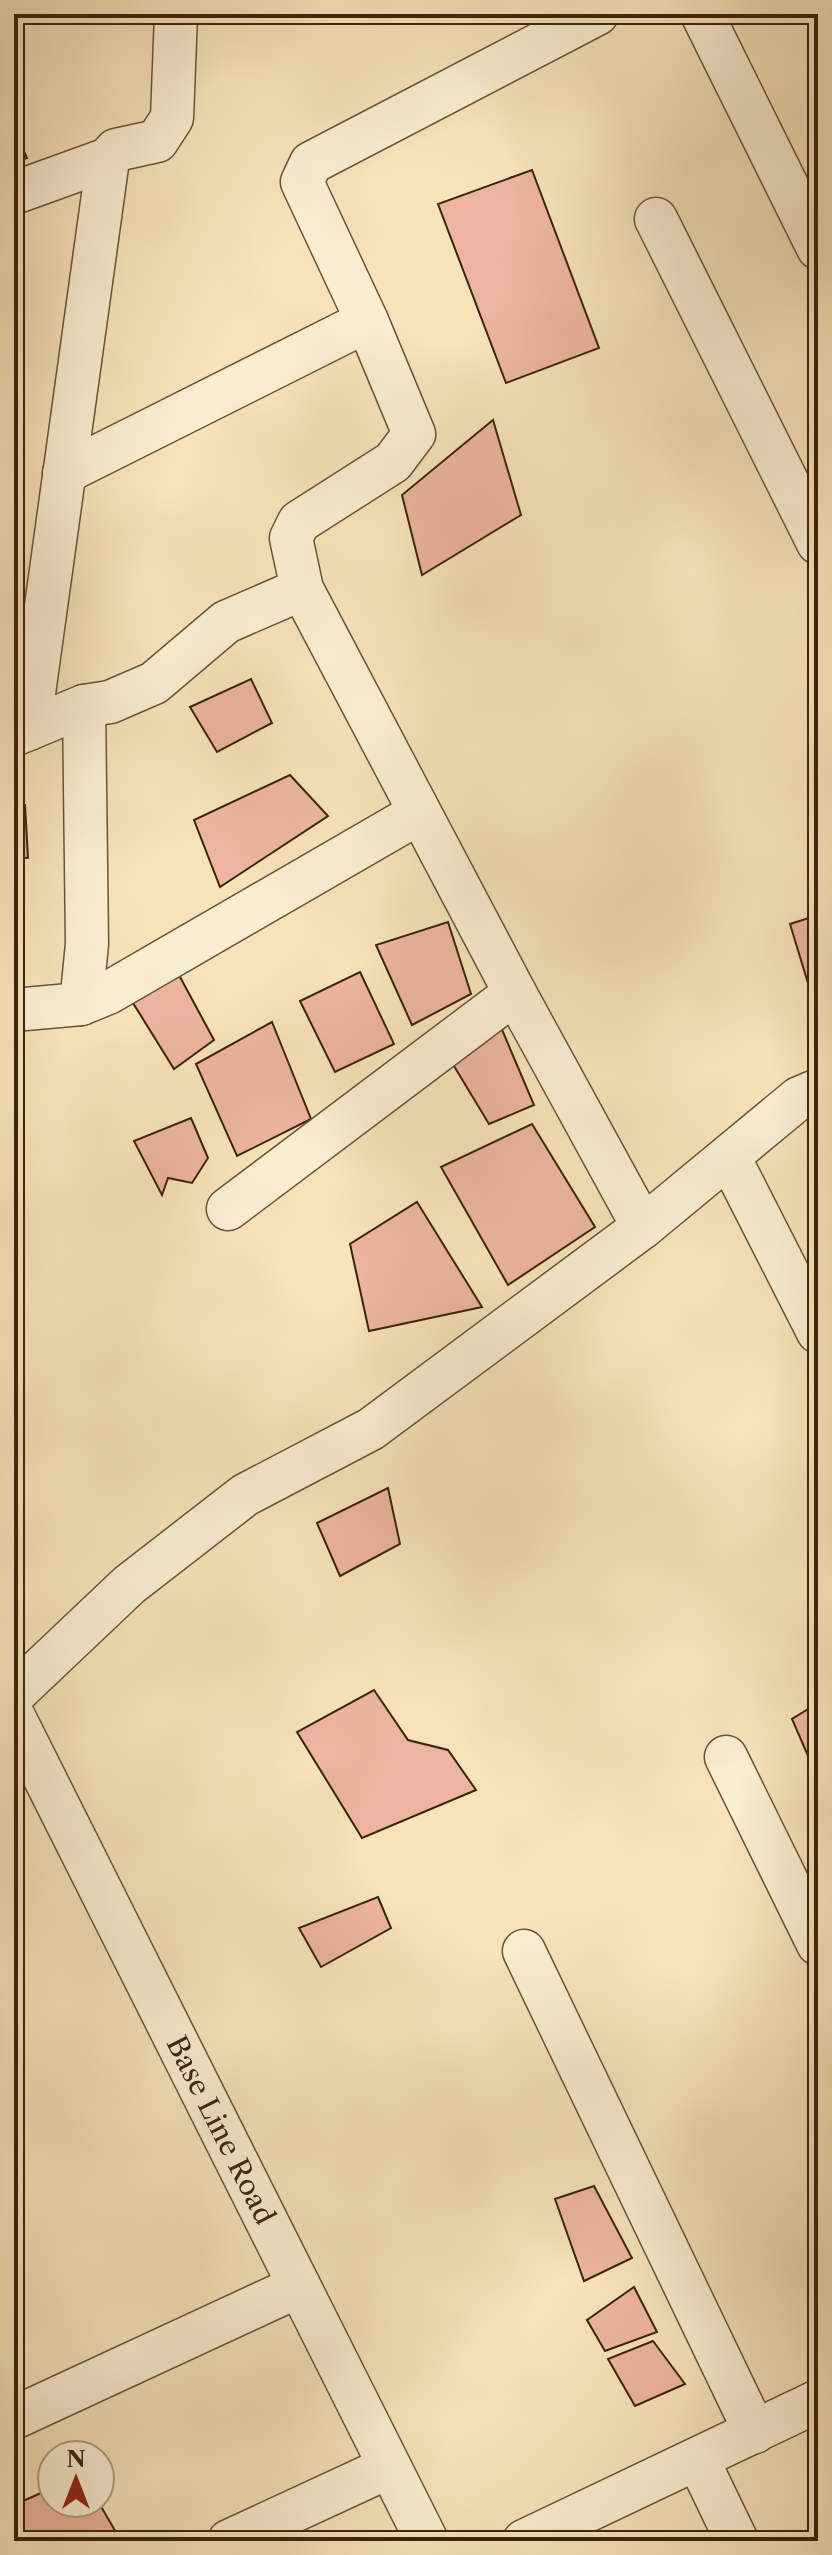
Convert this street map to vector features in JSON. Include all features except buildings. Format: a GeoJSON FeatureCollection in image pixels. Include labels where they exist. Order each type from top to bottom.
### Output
{"type":"FeatureCollection","features":[{"type":"Feature","properties":{"kind":"street"},"geometry":{"type":"LineString","coordinates":[[14,193],[108,159],[116,150],[157,141],[172,118],[176,14]]}},
{"type":"Feature","properties":{"kind":"street"},"geometry":{"type":"LineString","coordinates":[[597,14],[311,163],[302,182],[367,321],[414,434],[393,462],[299,522],[291,538],[302,589],[515,993],[643,1227]]}},
{"type":"Feature","properties":{"kind":"street"},"geometry":{"type":"LineString","coordinates":[[702,14],[818,248]]}},
{"type":"Feature","properties":{"kind":"street"},"geometry":{"type":"LineString","coordinates":[[108,159],[64,473],[19,721],[110,702],[154,683],[226,622],[302,589]]}},
{"type":"Feature","properties":{"kind":"street"},"geometry":{"type":"LineString","coordinates":[[656,219],[818,543]]}},
{"type":"Feature","properties":{"kind":"street"},"geometry":{"type":"LineString","coordinates":[[64,473],[367,321]]}},
{"type":"Feature","properties":{"kind":"street"},"geometry":{"type":"LineString","coordinates":[[81,1004],[87,944],[84,706]]}},
{"type":"Feature","properties":{"kind":"street"},"geometry":{"type":"LineString","coordinates":[[14,1010],[81,1004],[108,993],[419,813]]}},
{"type":"Feature","properties":{"kind":"street"},"geometry":{"type":"LineString","coordinates":[[228,1209],[515,993]]}},
{"type":"Feature","properties":{"kind":"street"},"geometry":{"type":"LineString","coordinates":[[14,1694],[129,1585],[245,1495],[371,1429],[643,1227],[799,1098],[818,1090]]}},
{"type":"Feature","properties":{"kind":"street"},"geometry":{"type":"LineString","coordinates":[[729,1157],[818,1332]]}},
{"type":"Feature","properties":{"kind":"street","name":"Base Line Road"},"geometry":{"type":"LineString","coordinates":[[14,1717],[427,2541]]}},
{"type":"Feature","properties":{"kind":"street"},"geometry":{"type":"LineString","coordinates":[[726,1757],[818,1944]]}},
{"type":"Feature","properties":{"kind":"street"},"geometry":{"type":"LineString","coordinates":[[524,1951],[755,2432]]}},
{"type":"Feature","properties":{"kind":"street"},"geometry":{"type":"LineString","coordinates":[[14,2418],[299,2286]]}},
{"type":"Feature","properties":{"kind":"street"},"geometry":{"type":"LineString","coordinates":[[524,2541],[818,2401]]}},
{"type":"Feature","properties":{"kind":"street"},"geometry":{"type":"LineString","coordinates":[[698,2460],[737,2541]]}},
{"type":"Feature","properties":{"kind":"street"},"geometry":{"type":"LineString","coordinates":[[229,2541],[389,2467]]}}]}
